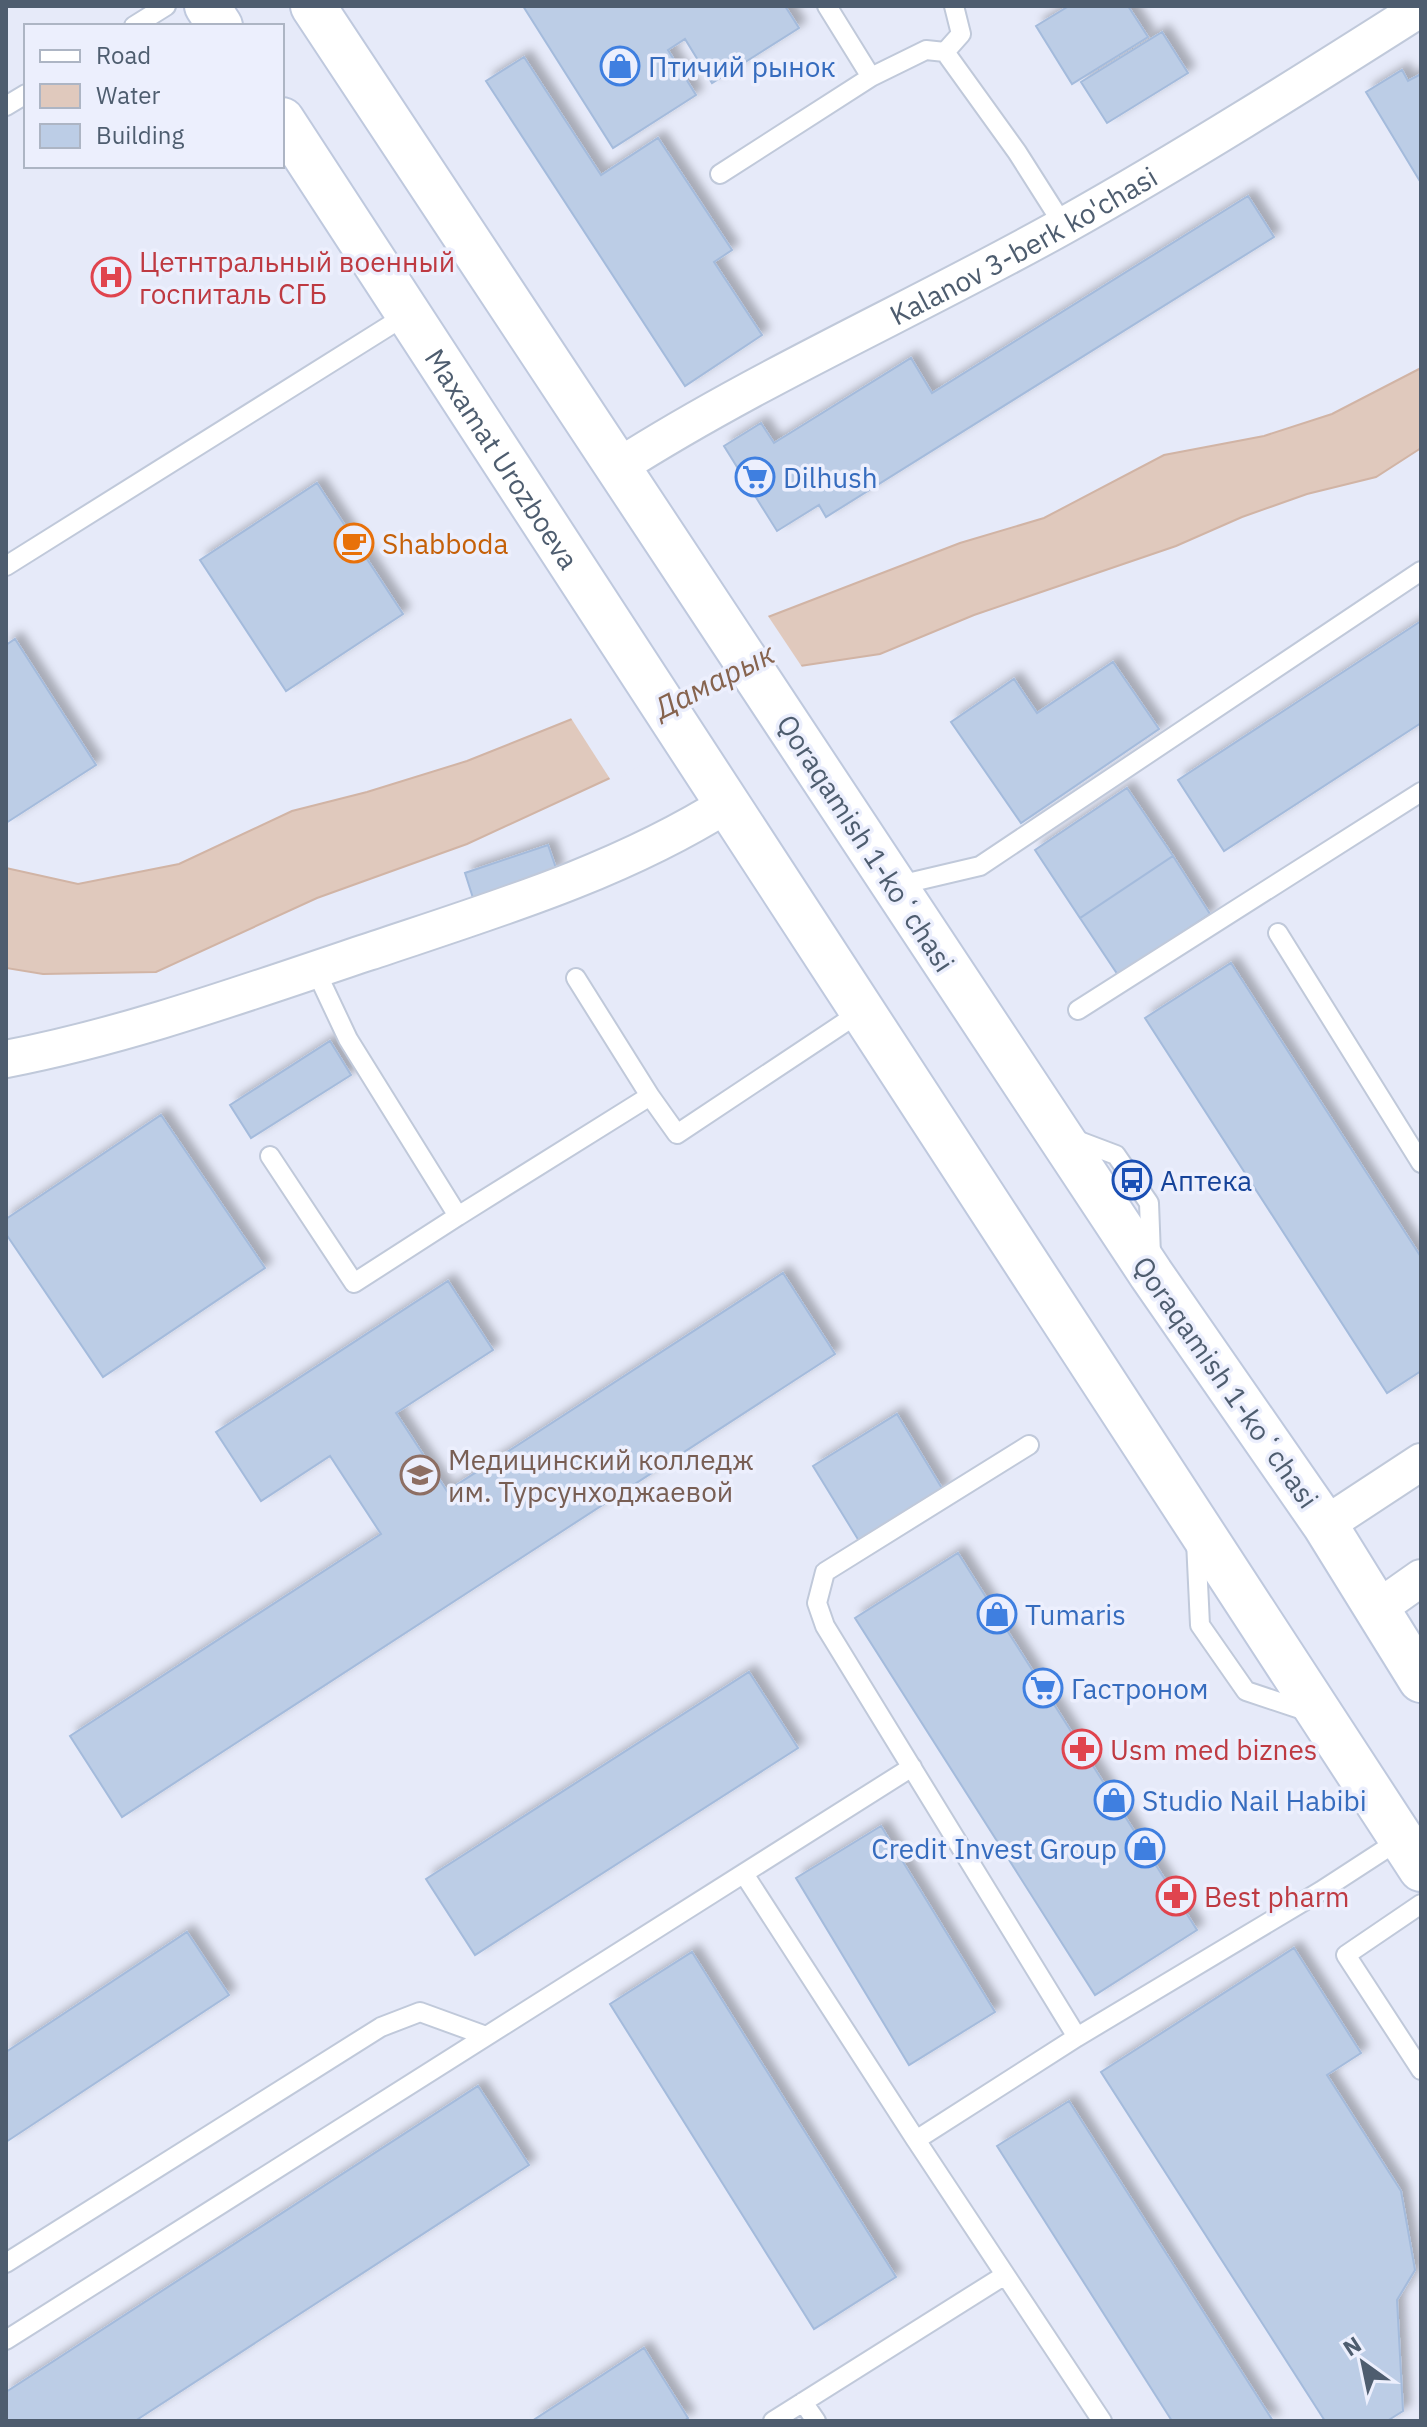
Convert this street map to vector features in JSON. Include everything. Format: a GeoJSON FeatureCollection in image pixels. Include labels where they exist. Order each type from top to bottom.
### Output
{"type":"FeatureCollection","features":[{"type":"Feature","properties":{"kind":"main road"},"geometry":{"type":"LineString","coordinates":[[207,6],[219,24]]}},
{"type":"Feature","properties":{"kind":"main road","name":"Qoraqamish 1-koʻchasi"},"geometry":{"type":"LineString","coordinates":[[313,6],[1151,1274],[1325,1525],[1421,1680]]}},
{"type":"Feature","properties":{"kind":"main road","name":"Maxamat Urozboeva"},"geometry":{"type":"LineString","coordinates":[[284,123],[722,796]]}},
{"type":"Feature","properties":{"kind":"main road"},"geometry":{"type":"LineString","coordinates":[[722,796],[1411,1854]]}},
{"type":"Feature","properties":{"kind":"street","name":"Kalanov 3-berk ko'chasi"},"geometry":{"type":"LineString","coordinates":[[618,467],[687,423],[1064,226],[1257,112],[1421,8]]}},
{"type":"Feature","properties":{"kind":"street"},"geometry":{"type":"LineString","coordinates":[[6,1059],[72,1046],[176,1017],[534,896],[684,831],[722,796]]}},
{"type":"Feature","properties":{"kind":"street"},"geometry":{"type":"LineString","coordinates":[[1325,1525],[1421,1462]]}},
{"type":"Feature","properties":{"kind":"street"},"geometry":{"type":"LineString","coordinates":[[1377,1609],[1421,1578]]}},
{"type":"Feature","properties":{"kind":"lane"},"geometry":{"type":"LineString","coordinates":[[137,24],[166,6]]}},
{"type":"Feature","properties":{"kind":"lane"},"geometry":{"type":"LineString","coordinates":[[827,6],[871,77]]}},
{"type":"Feature","properties":{"kind":"lane"},"geometry":{"type":"LineString","coordinates":[[945,52],[961,34],[954,6]]}},
{"type":"Feature","properties":{"kind":"lane"},"geometry":{"type":"LineString","coordinates":[[720,174],[871,77],[926,50],[945,52],[1017,152],[1064,226]]}},
{"type":"Feature","properties":{"kind":"lane"},"geometry":{"type":"LineString","coordinates":[[6,106],[24,95]]}},
{"type":"Feature","properties":{"kind":"lane"},"geometry":{"type":"LineString","coordinates":[[6,566],[408,314]]}},
{"type":"Feature","properties":{"kind":"lane"},"geometry":{"type":"LineString","coordinates":[[895,886],[980,866],[1421,571]]}},
{"type":"Feature","properties":{"kind":"lane"},"geometry":{"type":"LineString","coordinates":[[1078,1010],[1421,792]]}},
{"type":"Feature","properties":{"kind":"lane"},"geometry":{"type":"LineString","coordinates":[[1278,933],[1421,1163]]}},
{"type":"Feature","properties":{"kind":"lane"},"geometry":{"type":"LineString","coordinates":[[315,969],[348,1039],[458,1216]]}},
{"type":"Feature","properties":{"kind":"lane"},"geometry":{"type":"LineString","coordinates":[[576,978],[677,1134],[862,1011]]}},
{"type":"Feature","properties":{"kind":"lane"},"geometry":{"type":"LineString","coordinates":[[270,1156],[354,1283],[650,1096]]}},
{"type":"Feature","properties":{"kind":"lane"},"geometry":{"type":"LineString","coordinates":[[1029,1445],[825,1572],[817,1603],[825,1626],[1077,2037]]}},
{"type":"Feature","properties":{"kind":"lane"},"geometry":{"type":"LineString","coordinates":[[6,2340],[912,1767]]}},
{"type":"Feature","properties":{"kind":"lane"},"geometry":{"type":"LineString","coordinates":[[916,2140],[1077,2037],[1321,1891],[1411,1854]]}},
{"type":"Feature","properties":{"kind":"lane"},"geometry":{"type":"LineString","coordinates":[[744,1874],[1102,2421]]}},
{"type":"Feature","properties":{"kind":"lane"},"geometry":{"type":"LineString","coordinates":[[1421,1904],[1346,1955],[1421,2070]]}},
{"type":"Feature","properties":{"kind":"lane"},"geometry":{"type":"LineString","coordinates":[[6,2263],[381,2027],[420,2012],[486,2036]]}},
{"type":"Feature","properties":{"kind":"lane"},"geometry":{"type":"LineString","coordinates":[[773,2421],[1005,2275]]}},
{"type":"Feature","properties":{"kind":"lane"},"geometry":{"type":"LineString","coordinates":[[803,2402],[816,2421]]}},
{"type":"Feature","properties":{"kind":"water","name":"Дамарык"},"geometry":{"type":"Polygon","coordinates":[[[1421,368],[1421,448],[1376,477],[1307,494],[1242,517],[1176,546],[974,615],[880,654],[800,666],[610,778],[467,844],[317,898],[156,972],[43,974],[6,968],[6,868],[78,884],[179,864],[292,811],[467,761],[572,719],[768,617],[960,543],[1044,518],[1164,455],[1264,436],[1332,414],[1421,368]]]}},
{"type":"Feature","properties":{"kind":"pier"},"geometry":{"type":"Polygon","coordinates":[[[766,613],[804,670],[612,782],[569,715],[766,613]]]}},
{"type":"Feature","properties":{"kind":"building","name":"Птичий рынок"},"geometry":{"type":"Polygon","coordinates":[[[523,6],[785,6],[799,28],[712,83],[685,39],[668,50],[696,95],[613,148],[523,6]]]}},
{"type":"Feature","properties":{"kind":"building"},"geometry":{"type":"Polygon","coordinates":[[[1069,6],[1128,6],[1148,37],[1072,84],[1036,26],[1069,6]]]}},
{"type":"Feature","properties":{"kind":"building"},"geometry":{"type":"Polygon","coordinates":[[[1162,32],[1188,73],[1107,123],[1081,82],[1162,32]]]}},
{"type":"Feature","properties":{"kind":"building"},"geometry":{"type":"Polygon","coordinates":[[[524,57],[601,175],[658,138],[732,250],[714,262],[762,335],[685,386],[486,81],[524,57]]]}},
{"type":"Feature","properties":{"kind":"building"},"geometry":{"type":"Polygon","coordinates":[[[1402,70],[1408,81],[1421,74],[1421,183],[1366,92],[1402,70]]]}},
{"type":"Feature","properties":{"kind":"building"},"geometry":{"type":"Polygon","coordinates":[[[1248,196],[1274,237],[826,517],[819,505],[777,531],[724,446],[761,423],[774,443],[911,358],[932,393],[1248,196]]]}},
{"type":"Feature","properties":{"kind":"building"},"geometry":{"type":"Polygon","coordinates":[[[317,483],[403,614],[286,691],[200,560],[317,483]]]}},
{"type":"Feature","properties":{"kind":"building"},"geometry":{"type":"Polygon","coordinates":[[[1421,621],[1421,723],[1224,851],[1178,780],[1421,621]]]}},
{"type":"Feature","properties":{"kind":"building"},"geometry":{"type":"Polygon","coordinates":[[[15,639],[96,765],[6,823],[6,645],[15,639]]]}},
{"type":"Feature","properties":{"kind":"building"},"geometry":{"type":"Polygon","coordinates":[[[1113,662],[1159,729],[1021,823],[951,722],[1014,679],[1037,713],[1113,662]]]}},
{"type":"Feature","properties":{"kind":"building"},"geometry":{"type":"Polygon","coordinates":[[[1127,788],[1173,856],[1080,918],[1035,850],[1127,788]]]}},
{"type":"Feature","properties":{"kind":"building"},"geometry":{"type":"Polygon","coordinates":[[[548,845],[557,871],[473,898],[465,873],[548,845]]]}},
{"type":"Feature","properties":{"kind":"building"},"geometry":{"type":"Polygon","coordinates":[[[1173,856],[1210,914],[1118,975],[1080,918],[1173,856]]]}},
{"type":"Feature","properties":{"kind":"building"},"geometry":{"type":"Polygon","coordinates":[[[1231,963],[1421,1257],[1421,1371],[1387,1393],[1145,1018],[1231,963]]]}},
{"type":"Feature","properties":{"kind":"building"},"geometry":{"type":"Polygon","coordinates":[[[330,1041],[351,1075],[251,1138],[230,1105],[330,1041]]]}},
{"type":"Feature","properties":{"kind":"building"},"geometry":{"type":"Polygon","coordinates":[[[161,1115],[265,1268],[103,1377],[6,1234],[6,1219],[161,1115]]]}},
{"type":"Feature","properties":{"kind":"building"},"geometry":{"type":"Polygon","coordinates":[[[783,1273],[835,1354],[122,1817],[70,1736],[381,1534],[330,1456],[261,1501],[216,1432],[448,1281],[493,1350],[396,1413],[447,1491],[783,1273]]]}},
{"type":"Feature","properties":{"kind":"building"},"geometry":{"type":"Polygon","coordinates":[[[897,1414],[943,1490],[859,1541],[813,1466],[897,1414]]]}},
{"type":"Feature","properties":{"kind":"building"},"geometry":{"type":"Polygon","coordinates":[[[958,1553],[1197,1930],[1095,1995],[855,1618],[958,1553]]]}},
{"type":"Feature","properties":{"kind":"building"},"geometry":{"type":"Polygon","coordinates":[[[749,1672],[798,1748],[475,1955],[426,1879],[749,1672]]]}},
{"type":"Feature","properties":{"kind":"building"},"geometry":{"type":"Polygon","coordinates":[[[881,1826],[995,2012],[909,2065],[796,1878],[881,1826]]]}},
{"type":"Feature","properties":{"kind":"building"},"geometry":{"type":"Polygon","coordinates":[[[187,1932],[229,1995],[6,2142],[6,2052],[187,1932]]]}},
{"type":"Feature","properties":{"kind":"building"},"geometry":{"type":"Polygon","coordinates":[[[1294,1948],[1361,2053],[1327,2075],[1401,2191],[1415,2270],[1397,2300],[1403,2411],[1387,2421],[1325,2421],[1101,2072],[1294,1948]]]}},
{"type":"Feature","properties":{"kind":"building"},"geometry":{"type":"Polygon","coordinates":[[[692,1952],[896,2277],[814,2329],[610,2004],[692,1952]]]}},
{"type":"Feature","properties":{"kind":"building"},"geometry":{"type":"Polygon","coordinates":[[[478,2086],[529,2165],[135,2421],[6,2421],[6,2392],[478,2086]]]}},
{"type":"Feature","properties":{"kind":"building"},"geometry":{"type":"Polygon","coordinates":[[[1069,2101],[1273,2421],[1172,2421],[997,2146],[1069,2101]]]}},
{"type":"Feature","properties":{"kind":"building"},"geometry":{"type":"Polygon","coordinates":[[[644,2348],[688,2418],[684,2421],[532,2421],[644,2348]]]}},
{"type":"Feature","properties":{"kind":"place","name":"Птичий рынок"},"geometry":{"type":"Point","coordinates":[620,66]}},
{"type":"Feature","properties":{"kind":"place","name":"Цетнтральный военный госпиталь СГБ"},"geometry":{"type":"Point","coordinates":[111,277]}},
{"type":"Feature","properties":{"kind":"place","name":"Dilhush"},"geometry":{"type":"Point","coordinates":[755,477]}},
{"type":"Feature","properties":{"kind":"place","name":"Shabboda"},"geometry":{"type":"Point","coordinates":[354,543]}},
{"type":"Feature","properties":{"kind":"place","name":"Аптека"},"geometry":{"type":"Point","coordinates":[1132,1180]}},
{"type":"Feature","properties":{"kind":"place","name":"Медицинский колледж им. Турсунходжаевой"},"geometry":{"type":"Point","coordinates":[420,1475]}},
{"type":"Feature","properties":{"kind":"place","name":"Tumaris"},"geometry":{"type":"Point","coordinates":[997,1614]}},
{"type":"Feature","properties":{"kind":"place","name":"Гастроном"},"geometry":{"type":"Point","coordinates":[1043,1688]}},
{"type":"Feature","properties":{"kind":"place","name":"Usm med biznes"},"geometry":{"type":"Point","coordinates":[1082,1749]}},
{"type":"Feature","properties":{"kind":"place","name":"Studio Nail Habibi"},"geometry":{"type":"Point","coordinates":[1114,1800]}},
{"type":"Feature","properties":{"kind":"place","name":"Сredit Invest Group"},"geometry":{"type":"Point","coordinates":[1145,1848]}},
{"type":"Feature","properties":{"kind":"place","name":"Best pharm"},"geometry":{"type":"Point","coordinates":[1176,1896]}}]}
